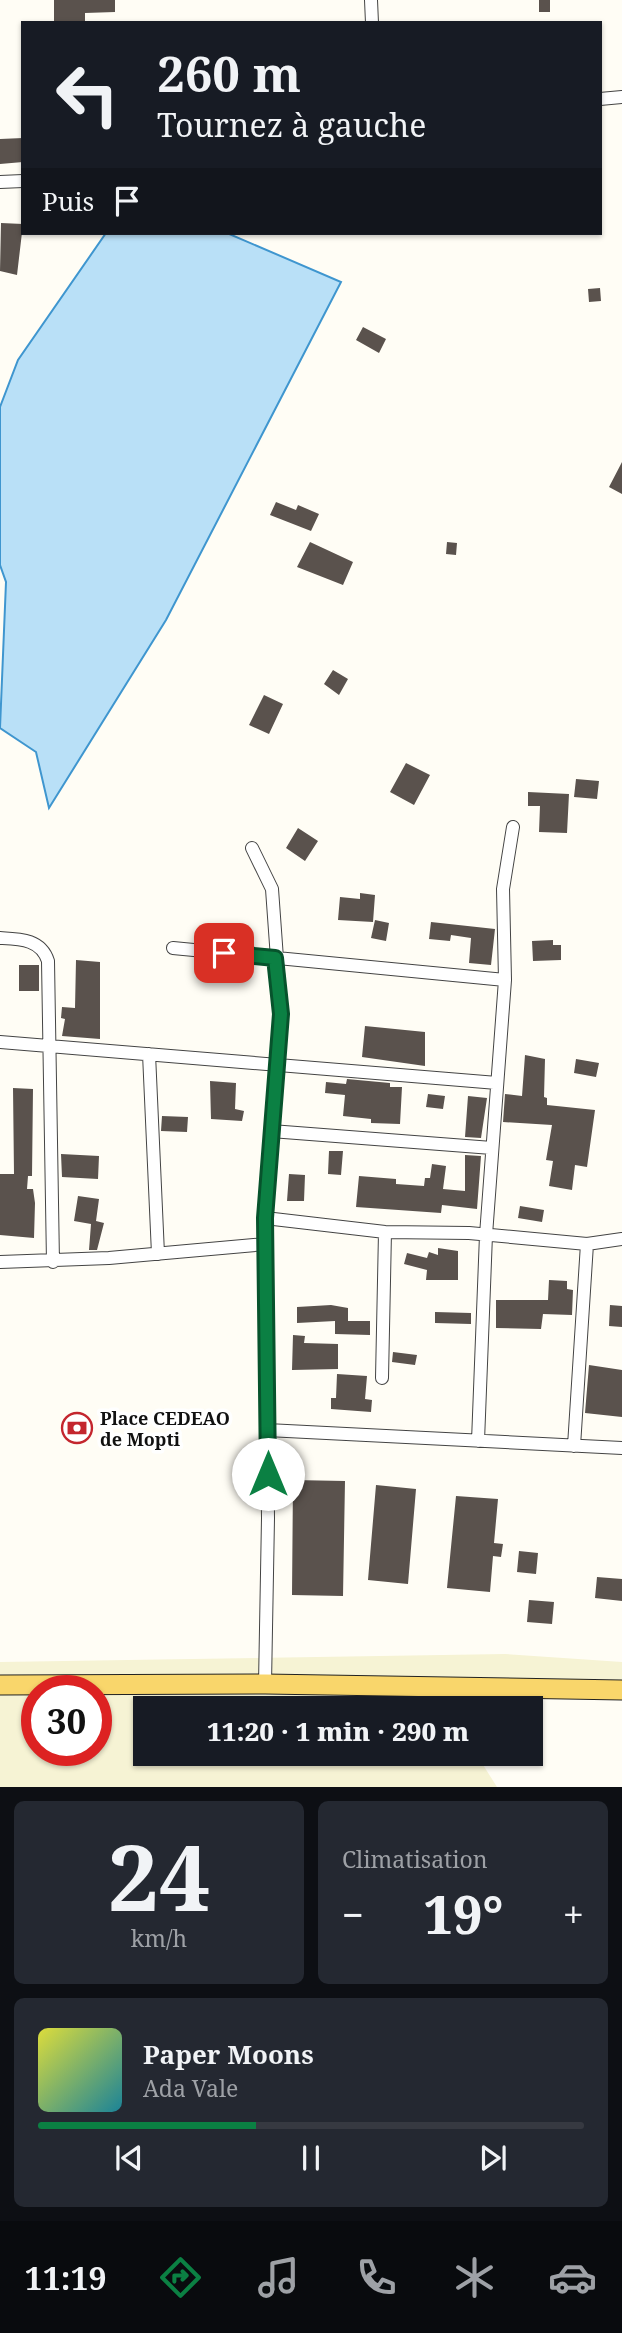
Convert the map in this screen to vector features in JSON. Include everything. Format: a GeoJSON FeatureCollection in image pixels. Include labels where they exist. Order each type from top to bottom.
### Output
{"type":"FeatureCollection","features":[{"type":"Feature","properties":{"kind":"main road"},"geometry":{"type":"LineString","coordinates":[[0,1685],[265,1684],[622,1690]]}},
{"type":"Feature","properties":{"kind":"street"},"geometry":{"type":"LineString","coordinates":[[371,0],[373,21]]}},
{"type":"Feature","properties":{"kind":"street"},"geometry":{"type":"LineString","coordinates":[[602,99],[622,97]]}},
{"type":"Feature","properties":{"kind":"street"},"geometry":{"type":"LineString","coordinates":[[0,182],[21,181]]}},
{"type":"Feature","properties":{"kind":"street"},"geometry":{"type":"LineString","coordinates":[[478,1441],[486,1235],[505,980],[503,889],[513,827]]}},
{"type":"Feature","properties":{"kind":"street"},"geometry":{"type":"LineString","coordinates":[[252,848],[272,889],[281,1014],[265,1218],[265,1684]]}},
{"type":"Feature","properties":{"kind":"street"},"geometry":{"type":"LineString","coordinates":[[0,938],[26,940],[45,950],[48,961],[53,1262]]}},
{"type":"Feature","properties":{"kind":"street"},"geometry":{"type":"LineString","coordinates":[[173,948],[505,980]]}},
{"type":"Feature","properties":{"kind":"street"},"geometry":{"type":"LineString","coordinates":[[0,1042],[497,1083]]}},
{"type":"Feature","properties":{"kind":"street"},"geometry":{"type":"LineString","coordinates":[[149,1054],[158,1254]]}},
{"type":"Feature","properties":{"kind":"street"},"geometry":{"type":"LineString","coordinates":[[271,1131],[492,1148]]}},
{"type":"Feature","properties":{"kind":"street"},"geometry":{"type":"LineString","coordinates":[[265,1218],[385,1232],[486,1235],[587,1244],[622,1239]]}},
{"type":"Feature","properties":{"kind":"street"},"geometry":{"type":"LineString","coordinates":[[382,1378],[385,1232]]}},
{"type":"Feature","properties":{"kind":"street"},"geometry":{"type":"LineString","coordinates":[[0,1262],[53,1262],[266,1244]]}},
{"type":"Feature","properties":{"kind":"street"},"geometry":{"type":"LineString","coordinates":[[574,1446],[587,1244]]}},
{"type":"Feature","properties":{"kind":"street"},"geometry":{"type":"LineString","coordinates":[[267,1430],[622,1448]]}},
{"type":"Feature","properties":{"kind":"shaded area"},"geometry":{"type":"Polygon","coordinates":[[[505,1654],[622,1662],[622,1698],[133,1696],[133,1766],[484,1766],[497,1787],[0,1787],[0,1662],[505,1654]]]}},
{"type":"Feature","properties":{"kind":"water"},"geometry":{"type":"Polygon","coordinates":[[[105,235],[232,235],[341,282],[166,620],[49,808],[36,752],[0,728],[6,582],[0,565],[0,407],[18,360],[105,235]]]}},
{"type":"Feature","properties":{"kind":"building"},"geometry":{"type":"Polygon","coordinates":[[[54,0],[115,0],[115,12],[85,13],[85,21],[54,21],[54,0]]]}},
{"type":"Feature","properties":{"kind":"building"},"geometry":{"type":"Polygon","coordinates":[[[539,0],[550,0],[550,12],[539,12],[539,0]]]}},
{"type":"Feature","properties":{"kind":"building"},"geometry":{"type":"Polygon","coordinates":[[[21,138],[21,162],[0,164],[0,139],[21,138]]]}},
{"type":"Feature","properties":{"kind":"building"},"geometry":{"type":"Polygon","coordinates":[[[1,223],[21,224],[17,275],[0,271],[1,223]]]}},
{"type":"Feature","properties":{"kind":"building"},"geometry":{"type":"Polygon","coordinates":[[[600,288],[601,301],[589,302],[588,289],[600,288]]]}},
{"type":"Feature","properties":{"kind":"building"},"geometry":{"type":"Polygon","coordinates":[[[363,327],[386,339],[379,353],[356,340],[363,327]]]}},
{"type":"Feature","properties":{"kind":"building"},"geometry":{"type":"Polygon","coordinates":[[[622,462],[622,494],[609,487],[622,462]]]}},
{"type":"Feature","properties":{"kind":"building"},"geometry":{"type":"Polygon","coordinates":[[[276,502],[296,510],[298,505],[319,514],[311,531],[270,515],[276,502]]]}},
{"type":"Feature","properties":{"kind":"building"},"geometry":{"type":"Polygon","coordinates":[[[310,542],[353,562],[343,585],[297,567],[310,542]]]}},
{"type":"Feature","properties":{"kind":"building"},"geometry":{"type":"Polygon","coordinates":[[[447,542],[457,543],[456,555],[446,554],[447,542]]]}},
{"type":"Feature","properties":{"kind":"building"},"geometry":{"type":"Polygon","coordinates":[[[333,670],[348,679],[339,695],[324,684],[333,670]]]}},
{"type":"Feature","properties":{"kind":"building"},"geometry":{"type":"Polygon","coordinates":[[[264,695],[283,704],[269,734],[249,725],[264,695]]]}},
{"type":"Feature","properties":{"kind":"building"},"geometry":{"type":"Polygon","coordinates":[[[406,763],[430,775],[414,805],[390,792],[406,763]]]}},
{"type":"Feature","properties":{"kind":"building"},"geometry":{"type":"Polygon","coordinates":[[[576,779],[599,781],[597,799],[574,797],[576,779]]]}},
{"type":"Feature","properties":{"kind":"building"},"geometry":{"type":"Polygon","coordinates":[[[528,792],[569,794],[567,833],[539,832],[540,806],[528,806],[528,792]]]}},
{"type":"Feature","properties":{"kind":"building"},"geometry":{"type":"Polygon","coordinates":[[[298,828],[318,841],[305,861],[286,848],[298,828]]]}},
{"type":"Feature","properties":{"kind":"building"},"geometry":{"type":"Polygon","coordinates":[[[360,893],[375,895],[373,922],[338,920],[340,897],[360,899],[360,893]]]}},
{"type":"Feature","properties":{"kind":"building"},"geometry":{"type":"Polygon","coordinates":[[[375,920],[389,923],[386,941],[371,938],[375,920]]]}},
{"type":"Feature","properties":{"kind":"building"},"geometry":{"type":"Polygon","coordinates":[[[431,922],[495,929],[491,965],[469,963],[471,938],[451,935],[450,941],[429,939],[431,922]]]}},
{"type":"Feature","properties":{"kind":"building"},"geometry":{"type":"Polygon","coordinates":[[[553,940],[553,945],[561,945],[561,960],[533,961],[532,941],[553,940]]]}},
{"type":"Feature","properties":{"kind":"building"},"geometry":{"type":"Polygon","coordinates":[[[76,960],[100,962],[100,1039],[62,1036],[65,1019],[61,1018],[62,1007],[75,1008],[76,960]]]}},
{"type":"Feature","properties":{"kind":"building"},"geometry":{"type":"Polygon","coordinates":[[[19,965],[39,965],[39,991],[19,991],[19,965]]]}},
{"type":"Feature","properties":{"kind":"building"},"geometry":{"type":"Polygon","coordinates":[[[365,1026],[425,1032],[425,1066],[362,1057],[365,1026]]]}},
{"type":"Feature","properties":{"kind":"building"},"geometry":{"type":"Polygon","coordinates":[[[525,1055],[545,1059],[544,1097],[547,1098],[547,1105],[595,1110],[587,1167],[575,1165],[572,1190],[549,1186],[553,1161],[546,1160],[552,1125],[503,1122],[505,1094],[522,1096],[525,1055]]]}},
{"type":"Feature","properties":{"kind":"building"},"geometry":{"type":"Polygon","coordinates":[[[576,1059],[599,1063],[596,1077],[574,1073],[576,1059]]]}},
{"type":"Feature","properties":{"kind":"building"},"geometry":{"type":"Polygon","coordinates":[[[347,1079],[390,1083],[390,1087],[402,1087],[400,1124],[371,1123],[371,1119],[343,1116],[345,1095],[325,1093],[326,1082],[346,1084],[347,1079]]]}},
{"type":"Feature","properties":{"kind":"building"},"geometry":{"type":"Polygon","coordinates":[[[210,1081],[236,1083],[235,1109],[244,1111],[242,1121],[211,1119],[210,1081]]]}},
{"type":"Feature","properties":{"kind":"building"},"geometry":{"type":"Polygon","coordinates":[[[13,1088],[33,1089],[32,1176],[28,1176],[27,1189],[33,1189],[35,1203],[34,1238],[0,1235],[0,1174],[14,1174],[13,1088]]]}},
{"type":"Feature","properties":{"kind":"building"},"geometry":{"type":"Polygon","coordinates":[[[428,1094],[445,1096],[443,1109],[426,1107],[428,1094]]]}},
{"type":"Feature","properties":{"kind":"building"},"geometry":{"type":"Polygon","coordinates":[[[468,1096],[487,1098],[481,1138],[465,1137],[468,1096]]]}},
{"type":"Feature","properties":{"kind":"building"},"geometry":{"type":"Polygon","coordinates":[[[162,1116],[188,1117],[187,1132],[161,1131],[162,1116]]]}},
{"type":"Feature","properties":{"kind":"building"},"geometry":{"type":"Polygon","coordinates":[[[329,1151],[343,1151],[341,1175],[328,1174],[329,1151]]]}},
{"type":"Feature","properties":{"kind":"building"},"geometry":{"type":"Polygon","coordinates":[[[61,1154],[99,1156],[98,1179],[62,1177],[61,1154]]]}},
{"type":"Feature","properties":{"kind":"building"},"geometry":{"type":"Polygon","coordinates":[[[465,1155],[481,1156],[477,1209],[442,1205],[441,1213],[356,1207],[359,1176],[396,1179],[396,1184],[424,1186],[425,1178],[430,1178],[432,1164],[446,1166],[443,1189],[465,1191],[465,1155]]]}},
{"type":"Feature","properties":{"kind":"building"},"geometry":{"type":"Polygon","coordinates":[[[289,1174],[305,1175],[304,1201],[287,1201],[289,1174]]]}},
{"type":"Feature","properties":{"kind":"building"},"geometry":{"type":"Polygon","coordinates":[[[78,1196],[99,1199],[96,1221],[104,1223],[97,1250],[89,1250],[91,1224],[74,1221],[78,1196]]]}},
{"type":"Feature","properties":{"kind":"building"},"geometry":{"type":"Polygon","coordinates":[[[520,1206],[544,1210],[542,1222],[518,1218],[520,1206]]]}},
{"type":"Feature","properties":{"kind":"building"},"geometry":{"type":"Polygon","coordinates":[[[438,1248],[458,1251],[458,1280],[426,1280],[427,1270],[404,1264],[407,1253],[427,1258],[429,1252],[438,1255],[438,1248]]]}},
{"type":"Feature","properties":{"kind":"building"},"geometry":{"type":"Polygon","coordinates":[[[549,1280],[567,1281],[567,1289],[573,1290],[572,1315],[543,1314],[541,1329],[496,1328],[496,1300],[548,1300],[549,1280]]]}},
{"type":"Feature","properties":{"kind":"building"},"geometry":{"type":"Polygon","coordinates":[[[331,1305],[348,1308],[348,1321],[370,1321],[370,1335],[335,1334],[335,1321],[297,1323],[297,1307],[331,1305]]]}},
{"type":"Feature","properties":{"kind":"building"},"geometry":{"type":"Polygon","coordinates":[[[610,1305],[622,1306],[622,1327],[609,1326],[610,1305]]]}},
{"type":"Feature","properties":{"kind":"building"},"geometry":{"type":"Polygon","coordinates":[[[435,1312],[471,1313],[471,1324],[435,1323],[435,1312]]]}},
{"type":"Feature","properties":{"kind":"building"},"geometry":{"type":"Polygon","coordinates":[[[293,1335],[305,1336],[304,1343],[338,1344],[338,1369],[292,1370],[293,1335]]]}},
{"type":"Feature","properties":{"kind":"building"},"geometry":{"type":"Polygon","coordinates":[[[393,1352],[417,1355],[415,1365],[392,1362],[393,1352]]]}},
{"type":"Feature","properties":{"kind":"building"},"geometry":{"type":"Polygon","coordinates":[[[589,1365],[622,1370],[622,1417],[585,1413],[589,1365]]]}},
{"type":"Feature","properties":{"kind":"building"},"geometry":{"type":"Polygon","coordinates":[[[337,1374],[367,1376],[365,1399],[372,1400],[371,1412],[331,1409],[331,1398],[336,1398],[337,1374]]]}},
{"type":"Feature","properties":{"kind":"building"},"geometry":{"type":"Polygon","coordinates":[[[293,1480],[345,1481],[343,1596],[292,1595],[293,1480]]]}},
{"type":"Feature","properties":{"kind":"building"},"geometry":{"type":"Polygon","coordinates":[[[376,1485],[416,1489],[408,1584],[368,1580],[376,1485]]]}},
{"type":"Feature","properties":{"kind":"building"},"geometry":{"type":"Polygon","coordinates":[[[456,1496],[498,1499],[494,1543],[503,1544],[501,1557],[493,1556],[490,1592],[447,1588],[456,1496]]]}},
{"type":"Feature","properties":{"kind":"building"},"geometry":{"type":"Polygon","coordinates":[[[519,1551],[538,1553],[536,1574],[517,1572],[519,1551]]]}},
{"type":"Feature","properties":{"kind":"building"},"geometry":{"type":"Polygon","coordinates":[[[597,1577],[622,1579],[622,1601],[595,1598],[597,1577]]]}},
{"type":"Feature","properties":{"kind":"building"},"geometry":{"type":"Polygon","coordinates":[[[529,1600],[554,1602],[552,1624],[527,1622],[529,1600]]]}},
{"type":"Feature","properties":{"kind":"place","name":"Place CEDEAO de Mopti"},"geometry":{"type":"Point","coordinates":[77,1428]}},
{"type":"Feature","properties":{"kind":"route"},"geometry":{"type":"LineString","coordinates":[[224,953],[275,958],[281,1014],[265,1218],[268,1474]]}}]}
